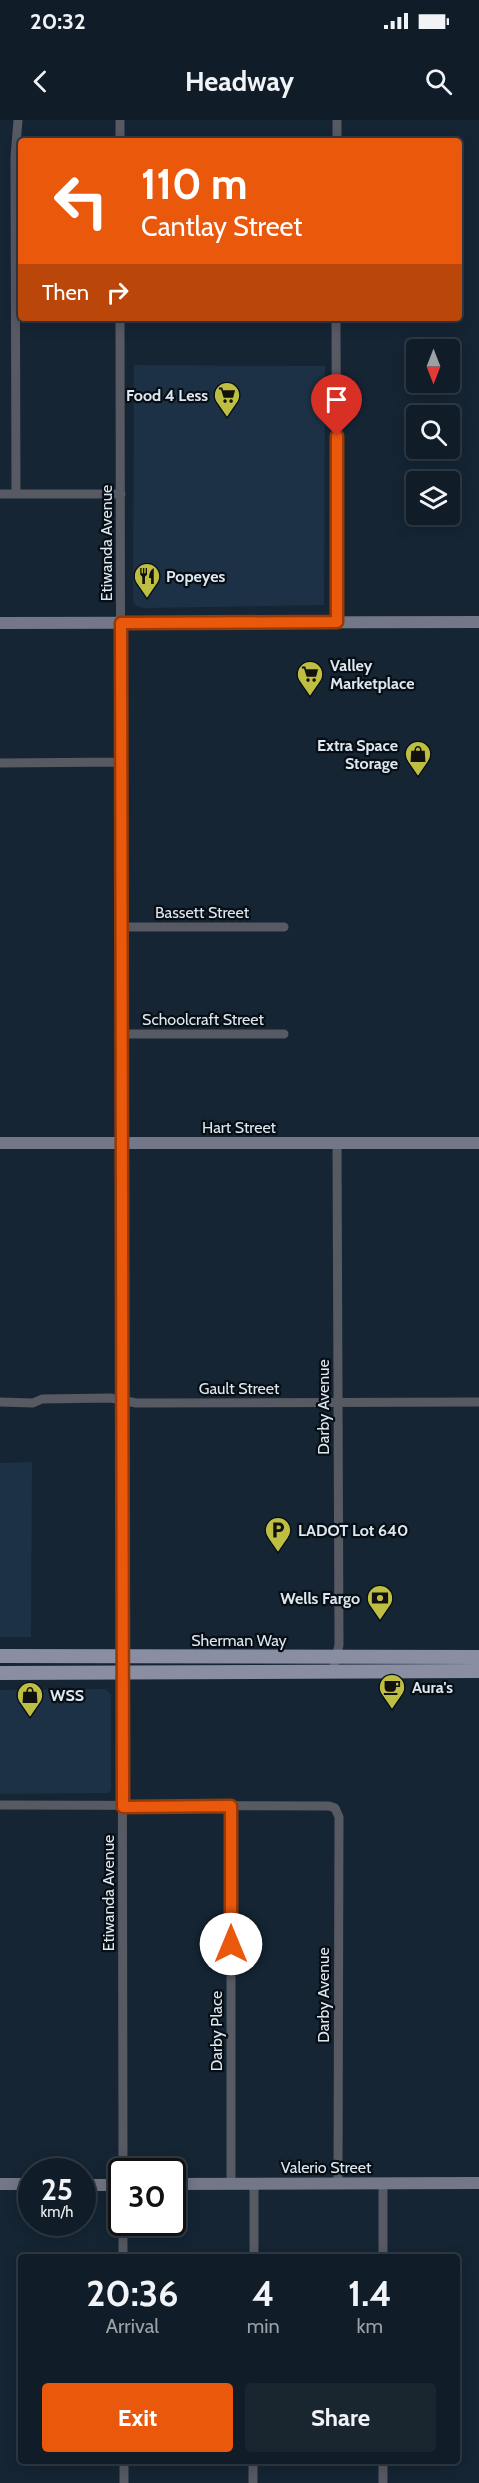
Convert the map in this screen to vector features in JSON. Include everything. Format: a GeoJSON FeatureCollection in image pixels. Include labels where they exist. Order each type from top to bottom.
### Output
{"type":"FeatureCollection","features":[{"type":"Feature","properties":{"kind":"main road","name":"Sherman Way"},"geometry":{"type":"LineString","coordinates":[[0,1656],[122,1664],[335,1664],[479,1657]]}},
{"type":"Feature","properties":{"kind":"main road","name":"Sherman Way"},"geometry":{"type":"LineString","coordinates":[[0,1672],[122,1664]]}},
{"type":"Feature","properties":{"kind":"main road","name":"Sherman Way"},"geometry":{"type":"LineString","coordinates":[[335,1664],[479,1671]]}},
{"type":"Feature","properties":{"kind":"street"},"geometry":{"type":"LineString","coordinates":[[16,494],[15,157],[18,120]]}},
{"type":"Feature","properties":{"kind":"street"},"geometry":{"type":"LineString","coordinates":[[120,120],[120,138]]}},
{"type":"Feature","properties":{"kind":"street"},"geometry":{"type":"LineString","coordinates":[[337,120],[337,138]]}},
{"type":"Feature","properties":{"kind":"street","name":"Etiwanda Avenue"},"geometry":{"type":"LineString","coordinates":[[120,321],[123,2158]]}},
{"type":"Feature","properties":{"kind":"street"},"geometry":{"type":"LineString","coordinates":[[336,321],[337,622]]}},
{"type":"Feature","properties":{"kind":"street"},"geometry":{"type":"LineString","coordinates":[[0,494],[121,494]]}},
{"type":"Feature","properties":{"kind":"street"},"geometry":{"type":"LineString","coordinates":[[0,623],[479,622]]}},
{"type":"Feature","properties":{"kind":"street"},"geometry":{"type":"LineString","coordinates":[[0,763],[121,762]]}},
{"type":"Feature","properties":{"kind":"street","name":"Bassett Street"},"geometry":{"type":"LineString","coordinates":[[121,927],[284,927]]}},
{"type":"Feature","properties":{"kind":"street","name":"Schoolcraft Street"},"geometry":{"type":"LineString","coordinates":[[122,1034],[284,1034]]}},
{"type":"Feature","properties":{"kind":"street","name":"Hart Street"},"geometry":{"type":"LineString","coordinates":[[0,1143],[479,1143]]}},
{"type":"Feature","properties":{"kind":"street","name":"Darby Avenue"},"geometry":{"type":"LineString","coordinates":[[335,1664],[338,1143]]}},
{"type":"Feature","properties":{"kind":"street","name":"Gault Street"},"geometry":{"type":"LineString","coordinates":[[0,1402],[111,1398],[122,1401],[479,1402]]}},
{"type":"Feature","properties":{"kind":"street"},"geometry":{"type":"LineString","coordinates":[[0,1805],[231,1806]]}},
{"type":"Feature","properties":{"kind":"street","name":"Darby Avenue"},"geometry":{"type":"LineString","coordinates":[[231,1806],[329,1806],[335,1808],[339,1817],[338,2183]]}},
{"type":"Feature","properties":{"kind":"street","name":"Darby Place"},"geometry":{"type":"LineString","coordinates":[[231,1806],[231,2184]]}},
{"type":"Feature","properties":{"kind":"street"},"geometry":{"type":"LineString","coordinates":[[383,2183],[383,2254]]}},
{"type":"Feature","properties":{"kind":"street","name":"Valerio Street"},"geometry":{"type":"LineString","coordinates":[[186,2184],[479,2183]]}},
{"type":"Feature","properties":{"kind":"street"},"geometry":{"type":"LineString","coordinates":[[0,2184],[18,2184]]}},
{"type":"Feature","properties":{"kind":"street"},"geometry":{"type":"LineString","coordinates":[[254,2184],[254,2254]]}},
{"type":"Feature","properties":{"kind":"street"},"geometry":{"type":"LineString","coordinates":[[123,2236],[123,2254]]}},
{"type":"Feature","properties":{"kind":"street"},"geometry":{"type":"LineString","coordinates":[[124,2464],[124,2483]]}},
{"type":"Feature","properties":{"kind":"street"},"geometry":{"type":"LineString","coordinates":[[253,2464],[253,2483]]}},
{"type":"Feature","properties":{"kind":"street"},"geometry":{"type":"LineString","coordinates":[[383,2464],[383,2483]]}},
{"type":"Feature","properties":{"kind":"shaded area"},"geometry":{"type":"Polygon","coordinates":[[[134,365],[325,366],[324,605],[144,608],[135,605],[133,601],[134,365]]]}},
{"type":"Feature","properties":{"kind":"shaded area"},"geometry":{"type":"Polygon","coordinates":[[[32,1462],[31,1637],[0,1637],[0,1463],[32,1462]]]}},
{"type":"Feature","properties":{"kind":"shaded area"},"geometry":{"type":"Polygon","coordinates":[[[105,1689],[111,1694],[111,1790],[109,1793],[0,1794],[0,1690],[105,1689]]]}},
{"type":"Feature","properties":{"kind":"place","name":"Food 4 Less"},"geometry":{"type":"Point","coordinates":[227,418]}},
{"type":"Feature","properties":{"kind":"place","name":"Popeyes"},"geometry":{"type":"Point","coordinates":[147,599]}},
{"type":"Feature","properties":{"kind":"place","name":"Valley Marketplace"},"geometry":{"type":"Point","coordinates":[310,697]}},
{"type":"Feature","properties":{"kind":"place","name":"Extra Space Storage"},"geometry":{"type":"Point","coordinates":[418,777]}},
{"type":"Feature","properties":{"kind":"place","name":"LADOT Lot 640"},"geometry":{"type":"Point","coordinates":[278,1553]}},
{"type":"Feature","properties":{"kind":"place","name":"Wells Fargo"},"geometry":{"type":"Point","coordinates":[380,1621]}},
{"type":"Feature","properties":{"kind":"place","name":"Aura's"},"geometry":{"type":"Point","coordinates":[392,1710]}},
{"type":"Feature","properties":{"kind":"place","name":"WSS"},"geometry":{"type":"Point","coordinates":[30,1718]}},
{"type":"Feature","properties":{"kind":"route"},"geometry":{"type":"LineString","coordinates":[[231,1944],[231,1806],[123,1807],[121,623],[337,622],[337,436]]}}]}
